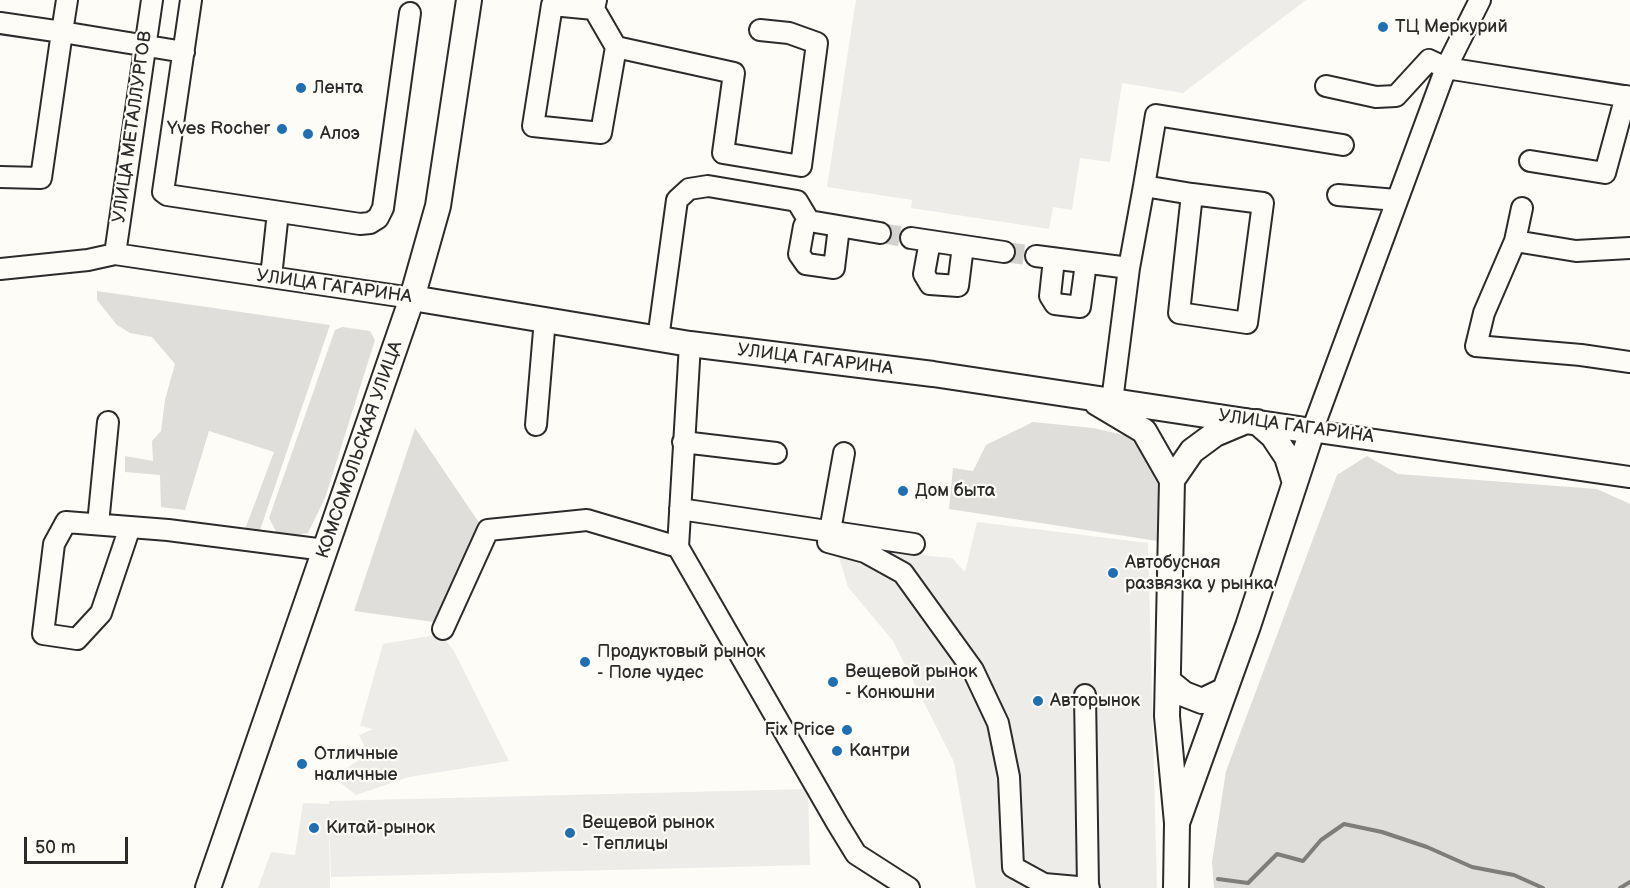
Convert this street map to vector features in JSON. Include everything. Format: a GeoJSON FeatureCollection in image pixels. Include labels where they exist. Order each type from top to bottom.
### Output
{"type":"FeatureCollection","features":[{"type":"Feature","properties":{"kind":"main road","name":"КОМСОМОЛЬСКАЯ УЛИЦА"},"geometry":{"type":"LineString","coordinates":[[208,888],[412,298],[438,206],[469,0]]}},
{"type":"Feature","properties":{"kind":"main road","name":"УЛИЦА ГАГАРИНА"},"geometry":{"type":"LineString","coordinates":[[412,298],[690,344],[933,374],[1312,431]]}},
{"type":"Feature","properties":{"kind":"main road"},"geometry":{"type":"LineString","coordinates":[[1087,398],[1144,431],[1172,480],[1167,716],[1177,823],[1176,888]]}},
{"type":"Feature","properties":{"kind":"main road"},"geometry":{"type":"LineString","coordinates":[[1172,480],[1192,451],[1215,434],[1252,421],[1273,436],[1287,457],[1295,483]]}},
{"type":"Feature","properties":{"kind":"main road"},"geometry":{"type":"LineString","coordinates":[[1177,823],[1225,690],[1312,431]]}},
{"type":"Feature","properties":{"kind":"main road"},"geometry":{"type":"LineString","coordinates":[[1168,681],[1184,694],[1202,701],[1225,690]]}},
{"type":"Feature","properties":{"kind":"street"},"geometry":{"type":"LineString","coordinates":[[0,177],[42,178],[67,0]]}},
{"type":"Feature","properties":{"kind":"street","name":"УЛИЦА МЕТАЛЛУРГОВ"},"geometry":{"type":"LineString","coordinates":[[115,254],[152,0]]}},
{"type":"Feature","properties":{"kind":"street"},"geometry":{"type":"LineString","coordinates":[[191,0],[163,192],[167,195],[360,224],[370,223],[378,218],[383,208],[410,13]]}},
{"type":"Feature","properties":{"kind":"street"},"geometry":{"type":"LineString","coordinates":[[1312,431],[1446,68],[1480,0]]}},
{"type":"Feature","properties":{"kind":"street"},"geometry":{"type":"LineString","coordinates":[[552,4],[595,5],[616,47],[600,133],[533,126],[552,4]]}},
{"type":"Feature","properties":{"kind":"street"},"geometry":{"type":"LineString","coordinates":[[0,22],[184,52]]}},
{"type":"Feature","properties":{"kind":"street"},"geometry":{"type":"LineString","coordinates":[[616,47],[734,73],[723,153],[801,166],[817,43],[789,33],[760,30]]}},
{"type":"Feature","properties":{"kind":"street"},"geometry":{"type":"LineString","coordinates":[[1326,86],[1376,97],[1396,96],[1429,60],[1446,68],[1628,97],[1605,173],[1530,161]]}},
{"type":"Feature","properties":{"kind":"street"},"geometry":{"type":"LineString","coordinates":[[1112,400],[1129,268],[1156,115],[1343,145]]}},
{"type":"Feature","properties":{"kind":"street"},"geometry":{"type":"LineString","coordinates":[[658,339],[677,200],[689,189],[708,186],[797,201],[809,221],[880,233]]}},
{"type":"Feature","properties":{"kind":"street"},"geometry":{"type":"LineString","coordinates":[[1144,186],[1263,203],[1247,323],[1179,313],[1192,194]]}},
{"type":"Feature","properties":{"kind":"street"},"geometry":{"type":"LineString","coordinates":[[1338,195],[1396,200]]}},
{"type":"Feature","properties":{"kind":"street"},"geometry":{"type":"LineString","coordinates":[[1522,208],[1515,241],[1484,313],[1476,346],[1581,355],[1630,362]]}},
{"type":"Feature","properties":{"kind":"street"},"geometry":{"type":"LineString","coordinates":[[271,277],[279,212]]}},
{"type":"Feature","properties":{"kind":"street"},"geometry":{"type":"LineString","coordinates":[[809,221],[804,226],[799,254],[806,264],[834,268],[839,227]]}},
{"type":"Feature","properties":{"kind":"street"},"geometry":{"type":"LineString","coordinates":[[963,246],[958,286],[930,284],[924,274],[921,240],[963,246],[1004,252]]}},
{"type":"Feature","properties":{"kind":"street"},"geometry":{"type":"LineString","coordinates":[[1515,241],[1576,251],[1630,248]]}},
{"type":"Feature","properties":{"kind":"street","name":"УЛИЦА ГАГАРИНА"},"geometry":{"type":"LineString","coordinates":[[0,269],[88,260],[115,254],[412,298]]}},
{"type":"Feature","properties":{"kind":"street"},"geometry":{"type":"LineString","coordinates":[[1086,263],[1080,307],[1055,304],[1050,296],[1045,257],[1129,268]]}},
{"type":"Feature","properties":{"kind":"street"},"geometry":{"type":"LineString","coordinates":[[536,425],[544,320]]}},
{"type":"Feature","properties":{"kind":"street"},"geometry":{"type":"LineString","coordinates":[[690,344],[678,547],[856,854],[909,888]]}},
{"type":"Feature","properties":{"kind":"street"},"geometry":{"type":"LineString","coordinates":[[98,524],[108,422]]}},
{"type":"Feature","properties":{"kind":"street","name":"УЛИЦА ГАГАРИНА"},"geometry":{"type":"LineString","coordinates":[[1312,431],[1630,477]]}},
{"type":"Feature","properties":{"kind":"street"},"geometry":{"type":"LineString","coordinates":[[683,442],[776,453]]}},
{"type":"Feature","properties":{"kind":"street"},"geometry":{"type":"LineString","coordinates":[[844,453],[828,542],[865,552],[903,573],[973,670],[998,723],[1005,756],[1009,777],[1013,867],[1044,884],[1088,887],[1085,695]]}},
{"type":"Feature","properties":{"kind":"street"},"geometry":{"type":"LineString","coordinates":[[680,509],[914,544]]}},
{"type":"Feature","properties":{"kind":"street"},"geometry":{"type":"LineString","coordinates":[[443,629],[488,530],[587,520],[678,547]]}},
{"type":"Feature","properties":{"kind":"street"},"geometry":{"type":"LineString","coordinates":[[130,527],[101,613],[77,639],[43,634],[54,544],[66,522],[130,527],[325,550]]}},
{"type":"Feature","properties":{"kind":"shaded area"},"geometry":{"type":"Polygon","coordinates":[[[856,0],[1306,0],[1183,93],[1122,83],[1110,162],[1080,158],[1072,210],[1053,207],[1049,229],[911,208],[912,200],[827,187],[856,0]]]}},
{"type":"Feature","properties":{"kind":"shaded area"},"geometry":{"type":"Polygon","coordinates":[[[97,291],[330,325],[258,536],[244,532],[274,452],[209,431],[185,510],[161,507],[160,475],[125,472],[125,456],[153,461],[152,441],[161,431],[165,400],[175,364],[152,337],[130,333],[117,325],[97,300],[97,291]]]}},
{"type":"Feature","properties":{"kind":"shaded area"},"geometry":{"type":"Polygon","coordinates":[[[342,327],[370,331],[375,340],[325,498],[308,533],[290,536],[277,533],[269,518],[335,330],[342,327]]]}},
{"type":"Feature","properties":{"kind":"shaded area"},"geometry":{"type":"Polygon","coordinates":[[[1033,422],[1093,428],[1128,436],[1151,459],[1160,487],[1164,542],[949,509],[953,468],[973,471],[986,445],[1033,422]]]}},
{"type":"Feature","properties":{"kind":"shaded area"},"geometry":{"type":"Polygon","coordinates":[[[415,428],[482,527],[441,623],[354,611],[415,428]]]}},
{"type":"Feature","properties":{"kind":"shaded area"},"geometry":{"type":"Polygon","coordinates":[[[1367,456],[1398,474],[1597,489],[1630,504],[1630,888],[1214,888],[1212,862],[1226,771],[1337,475],[1367,456]]]}},
{"type":"Feature","properties":{"kind":"shaded area","name":"Авторынок"},"geometry":{"type":"Polygon","coordinates":[[[977,522],[1148,543],[1157,888],[976,888],[954,762],[893,641],[848,587],[832,534],[929,556],[952,558],[965,572],[977,522]]]}},
{"type":"Feature","properties":{"kind":"shaded area"},"geometry":{"type":"Polygon","coordinates":[[[441,634],[454,651],[509,761],[409,777],[356,795],[333,777],[368,754],[359,735],[373,729],[360,726],[383,644],[441,634]]]}},
{"type":"Feature","properties":{"kind":"shaded area","name":"Вещевой рынок - Теплицы"},"geometry":{"type":"Polygon","coordinates":[[[808,789],[810,865],[331,877],[329,812],[330,888],[258,888],[271,852],[295,855],[303,803],[808,789]]]}},
{"type":"Feature","properties":{"kind":"waterway"},"geometry":{"type":"LineString","coordinates":[[1218,879],[1248,883],[1277,854],[1303,861],[1321,840],[1344,824],[1382,832],[1427,847],[1472,867],[1514,875],[1543,888]]}},
{"type":"Feature","properties":{"kind":"waterway"},"geometry":{"type":"LineString","coordinates":[[1620,888],[1630,882]]}},
{"type":"Feature","properties":{"kind":"tunnel"},"geometry":{"type":"LineString","coordinates":[[880,233],[911,238]]}},
{"type":"Feature","properties":{"kind":"tunnel"},"geometry":{"type":"LineString","coordinates":[[1004,252],[1036,256]]}},
{"type":"Feature","properties":{"kind":"place","name":"ТЦ Меркурий"},"geometry":{"type":"Point","coordinates":[1383,27]}},
{"type":"Feature","properties":{"kind":"place","name":"Лента"},"geometry":{"type":"Point","coordinates":[301,88]}},
{"type":"Feature","properties":{"kind":"place","name":"Yves Rocher"},"geometry":{"type":"Point","coordinates":[282,129]}},
{"type":"Feature","properties":{"kind":"place","name":"Алоэ"},"geometry":{"type":"Point","coordinates":[308,134]}},
{"type":"Feature","properties":{"kind":"place","name":"Дом быта"},"geometry":{"type":"Point","coordinates":[903,491]}},
{"type":"Feature","properties":{"kind":"place","name":"Автобусная развязка у рынка"},"geometry":{"type":"Point","coordinates":[1113,573]}},
{"type":"Feature","properties":{"kind":"place","name":"Продуктовый рынок - Поле чудес"},"geometry":{"type":"Point","coordinates":[585,662]}},
{"type":"Feature","properties":{"kind":"place","name":"Вещевой рынок - Конюшни"},"geometry":{"type":"Point","coordinates":[833,682]}},
{"type":"Feature","properties":{"kind":"place","name":"Авторынок"},"geometry":{"type":"Point","coordinates":[1038,701]}},
{"type":"Feature","properties":{"kind":"place","name":"Fix Price"},"geometry":{"type":"Point","coordinates":[847,730]}},
{"type":"Feature","properties":{"kind":"place","name":"Кантри"},"geometry":{"type":"Point","coordinates":[837,751]}},
{"type":"Feature","properties":{"kind":"place","name":"Отличные наличные"},"geometry":{"type":"Point","coordinates":[302,764]}},
{"type":"Feature","properties":{"kind":"place","name":"Китай-рынок"},"geometry":{"type":"Point","coordinates":[314,828]}},
{"type":"Feature","properties":{"kind":"place","name":"Вещевой рынок - Теплицы"},"geometry":{"type":"Point","coordinates":[570,833]}}]}
